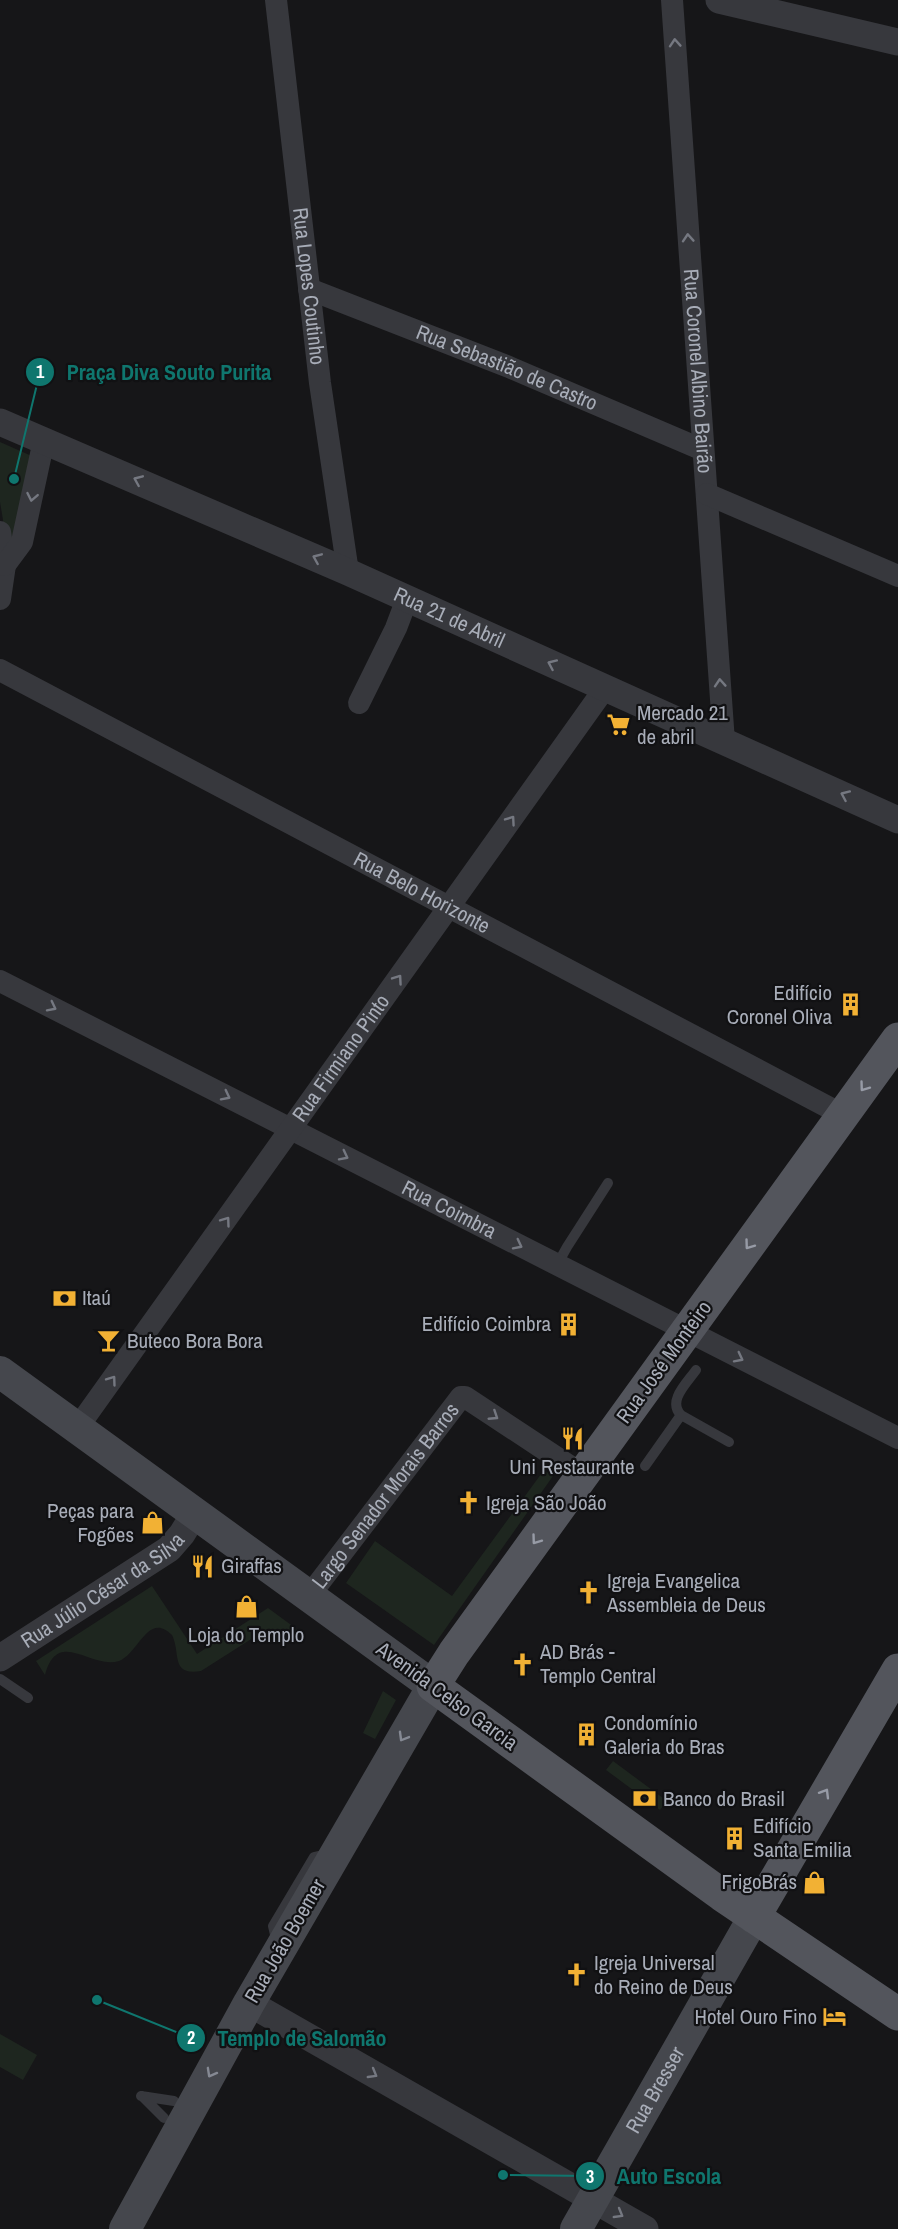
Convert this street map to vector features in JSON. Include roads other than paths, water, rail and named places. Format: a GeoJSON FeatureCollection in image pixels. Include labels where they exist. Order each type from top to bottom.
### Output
{"type":"FeatureCollection","features":[{"type":"Feature","properties":{"kind":"main road","name":"Rua José Monteiro"},"geometry":{"type":"LineString","coordinates":[[433,1686],[449,1660],[898,1039]]}},
{"type":"Feature","properties":{"kind":"main road","name":"Avenida Celso Garcia"},"geometry":{"type":"LineString","coordinates":[[0,1372],[754,1917],[898,2014]]}},
{"type":"Feature","properties":{"kind":"main road","name":"Rua Bresser"},"geometry":{"type":"LineString","coordinates":[[576,2229],[898,1670]]}},
{"type":"Feature","properties":{"kind":"main road","name":"Rua João Boemer"},"geometry":{"type":"LineString","coordinates":[[125,2229],[177,2114],[249,2003],[433,1686]]}},
{"type":"Feature","properties":{"kind":"street","name":"Rua Lopes Coutinho"},"geometry":{"type":"LineString","coordinates":[[276,0],[320,383],[348,572]]}},
{"type":"Feature","properties":{"kind":"street","name":"Rua Coronel Albino Bairão"},"geometry":{"type":"LineString","coordinates":[[672,0],[724,742]]}},
{"type":"Feature","properties":{"kind":"street"},"geometry":{"type":"LineString","coordinates":[[719,0],[898,42]]}},
{"type":"Feature","properties":{"kind":"street","name":"Rua Sebastião de Castro"},"geometry":{"type":"LineString","coordinates":[[309,289],[509,367],[704,450]]}},
{"type":"Feature","properties":{"kind":"street","name":"Rua 21 de Abril"},"geometry":{"type":"LineString","coordinates":[[0,422],[348,572],[898,820]]}},
{"type":"Feature","properties":{"kind":"street"},"geometry":{"type":"LineString","coordinates":[[5,565],[22,542],[44,440]]}},
{"type":"Feature","properties":{"kind":"street"},"geometry":{"type":"LineString","coordinates":[[707,494],[898,576]]}},
{"type":"Feature","properties":{"kind":"street"},"geometry":{"type":"LineString","coordinates":[[0,532],[5,565],[0,599]]}},
{"type":"Feature","properties":{"kind":"street"},"geometry":{"type":"LineString","coordinates":[[359,703],[408,599]]}},
{"type":"Feature","properties":{"kind":"street","name":"Rua Belo Horizonte"},"geometry":{"type":"LineString","coordinates":[[0,669],[843,1115]]}},
{"type":"Feature","properties":{"kind":"street","name":"Rua Firmiano Pinto"},"geometry":{"type":"LineString","coordinates":[[78,1427],[605,688]]}},
{"type":"Feature","properties":{"kind":"street","name":"Rua Coimbra"},"geometry":{"type":"LineString","coordinates":[[0,981],[898,1438]]}},
{"type":"Feature","properties":{"kind":"street","name":"Largo Senador Morais Barros"},"geometry":{"type":"LineString","coordinates":[[309,1596],[461,1397],[465,1397],[583,1475]]}},
{"type":"Feature","properties":{"kind":"street","name":"Rua Júlio César da Silva"},"geometry":{"type":"LineString","coordinates":[[0,1658],[169,1549],[195,1513]]}},
{"type":"Feature","properties":{"kind":"street"},"geometry":{"type":"LineString","coordinates":[[249,2003],[645,2229]]}},
{"type":"Feature","properties":{"kind":"lane"},"geometry":{"type":"LineString","coordinates":[[557,1265],[608,1183]]}},
{"type":"Feature","properties":{"kind":"lane"},"geometry":{"type":"LineString","coordinates":[[696,1370],[675,1401],[676,1409],[681,1415],[729,1442]]}},
{"type":"Feature","properties":{"kind":"lane"},"geometry":{"type":"LineString","coordinates":[[645,1466],[681,1415]]}},
{"type":"Feature","properties":{"kind":"lane"},"geometry":{"type":"LineString","coordinates":[[0,1679],[28,1698]]}},
{"type":"Feature","properties":{"kind":"place","name":"Praça Diva Souto Purita"},"geometry":{"type":"Point","coordinates":[14,479]}},
{"type":"Feature","properties":{"kind":"place","name":"Mercado 21 de abril"},"geometry":{"type":"Point","coordinates":[619,725]}},
{"type":"Feature","properties":{"kind":"place","name":"Edifício Coronel Oliva"},"geometry":{"type":"Point","coordinates":[850,1005]}},
{"type":"Feature","properties":{"kind":"place","name":"Itaú"},"geometry":{"type":"Point","coordinates":[64,1298]}},
{"type":"Feature","properties":{"kind":"place","name":"Edifício Coimbra"},"geometry":{"type":"Point","coordinates":[569,1324]}},
{"type":"Feature","properties":{"kind":"place","name":"Buteco Bora Bora"},"geometry":{"type":"Point","coordinates":[109,1341]}},
{"type":"Feature","properties":{"kind":"place","name":"Uni Restaurante"},"geometry":{"type":"Point","coordinates":[572,1439]}},
{"type":"Feature","properties":{"kind":"place","name":"Igreja São João"},"geometry":{"type":"Point","coordinates":[468,1503]}},
{"type":"Feature","properties":{"kind":"place","name":"Peças para Fogões"},"geometry":{"type":"Point","coordinates":[152,1523]}},
{"type":"Feature","properties":{"kind":"place","name":"Giraffas"},"geometry":{"type":"Point","coordinates":[203,1566]}},
{"type":"Feature","properties":{"kind":"place","name":"Igreja Evangelica Assembleia de Deus"},"geometry":{"type":"Point","coordinates":[589,1593]}},
{"type":"Feature","properties":{"kind":"place","name":"Loja do Templo"},"geometry":{"type":"Point","coordinates":[246,1607]}},
{"type":"Feature","properties":{"kind":"place","name":"AD Brás - Templo Central"},"geometry":{"type":"Point","coordinates":[522,1664]}},
{"type":"Feature","properties":{"kind":"place","name":"Condomínio Galeria do Bras"},"geometry":{"type":"Point","coordinates":[586,1735]}},
{"type":"Feature","properties":{"kind":"place","name":"Banco do Brasil"},"geometry":{"type":"Point","coordinates":[645,1799]}},
{"type":"Feature","properties":{"kind":"place","name":"Edifício Santa Emilia"},"geometry":{"type":"Point","coordinates":[735,1838]}},
{"type":"Feature","properties":{"kind":"place","name":"FrigoBrás"},"geometry":{"type":"Point","coordinates":[815,1882]}},
{"type":"Feature","properties":{"kind":"place","name":"Igreja Universal do Reino de Deus"},"geometry":{"type":"Point","coordinates":[576,1975]}},
{"type":"Feature","properties":{"kind":"place","name":"Templo de Salomão"},"geometry":{"type":"Point","coordinates":[97,2000]}},
{"type":"Feature","properties":{"kind":"place","name":"Hotel Ouro Fino"},"geometry":{"type":"Point","coordinates":[835,2017]}},
{"type":"Feature","properties":{"kind":"place","name":"Auto Escola"},"geometry":{"type":"Point","coordinates":[503,2175]}}]}
